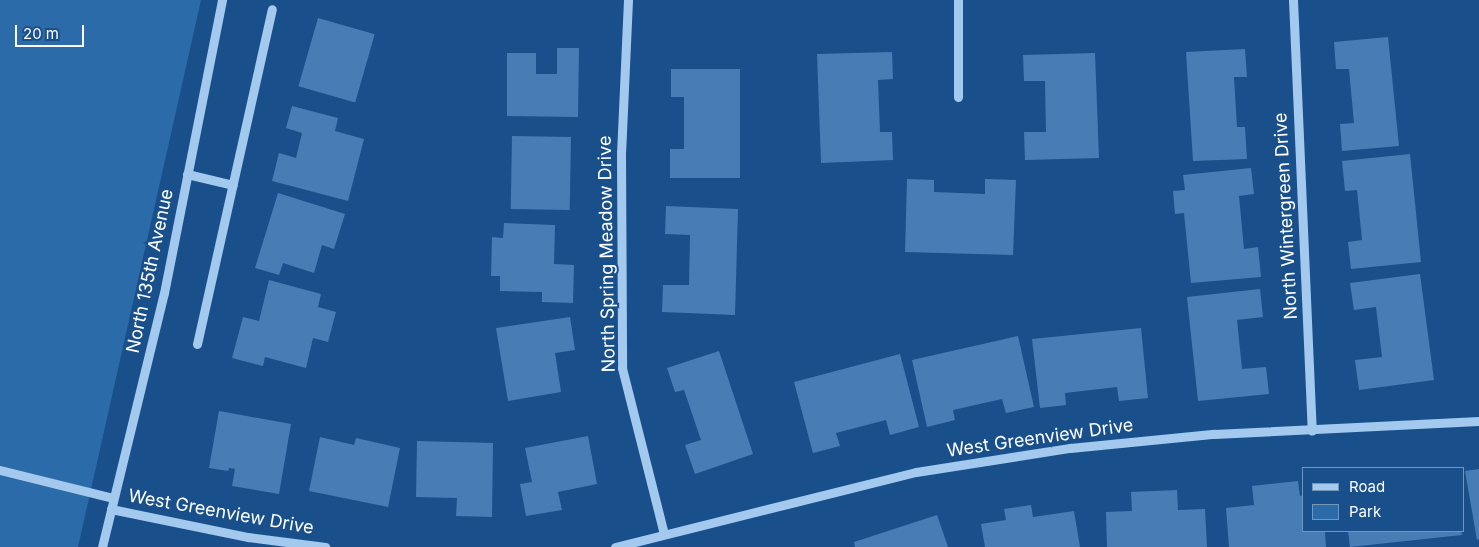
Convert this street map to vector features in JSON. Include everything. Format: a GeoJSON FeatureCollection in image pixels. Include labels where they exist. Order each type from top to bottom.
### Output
{"type":"FeatureCollection","features":[{"type":"Feature","properties":{"kind":"street","name":"North 135th Avenue"},"geometry":{"type":"LineString","coordinates":[[102,547],[164,293],[222,0]]}},
{"type":"Feature","properties":{"kind":"street","name":"North Spring Meadow Drive"},"geometry":{"type":"LineString","coordinates":[[628,0],[621,153],[622,368],[664,534]]}},
{"type":"Feature","properties":{"kind":"street"},"geometry":{"type":"LineString","coordinates":[[958,0],[958,96]]}},
{"type":"Feature","properties":{"kind":"street","name":"North Wintergreen Drive"},"geometry":{"type":"LineString","coordinates":[[1293,0],[1312,431]]}},
{"type":"Feature","properties":{"kind":"street"},"geometry":{"type":"LineString","coordinates":[[197,344],[272,10]]}},
{"type":"Feature","properties":{"kind":"street"},"geometry":{"type":"LineString","coordinates":[[187,174],[233,185]]}},
{"type":"Feature","properties":{"kind":"street","name":"West Greenview Drive"},"geometry":{"type":"LineString","coordinates":[[615,547],[916,472],[1079,448],[1214,434],[1479,422]]}},
{"type":"Feature","properties":{"kind":"street"},"geometry":{"type":"LineString","coordinates":[[0,470],[113,498]]}},
{"type":"Feature","properties":{"kind":"street","name":"West Greenview Drive"},"geometry":{"type":"LineString","coordinates":[[111,509],[248,537],[325,547]]}},
{"type":"Feature","properties":{"kind":"green space"},"geometry":{"type":"Polygon","coordinates":[[[0,0],[201,0],[78,547],[0,547],[0,0]]]}},
{"type":"Feature","properties":{"kind":"building"},"geometry":{"type":"Polygon","coordinates":[[[318,18],[375,34],[355,103],[298,86],[318,18]]]}},
{"type":"Feature","properties":{"kind":"building"},"geometry":{"type":"Polygon","coordinates":[[[1388,37],[1399,146],[1342,151],[1340,124],[1354,123],[1349,69],[1336,69],[1334,42],[1388,37]]]}},
{"type":"Feature","properties":{"kind":"building"},"geometry":{"type":"Polygon","coordinates":[[[557,48],[579,48],[578,117],[507,116],[507,53],[536,53],[536,74],[557,74],[557,48]]]}},
{"type":"Feature","properties":{"kind":"building"},"geometry":{"type":"Polygon","coordinates":[[[1245,49],[1247,77],[1234,77],[1237,127],[1245,127],[1247,159],[1193,161],[1186,52],[1245,49]]]}},
{"type":"Feature","properties":{"kind":"building"},"geometry":{"type":"Polygon","coordinates":[[[892,52],[893,79],[878,80],[880,132],[892,132],[893,160],[821,163],[817,54],[892,52]]]}},
{"type":"Feature","properties":{"kind":"building"},"geometry":{"type":"Polygon","coordinates":[[[1095,53],[1099,158],[1025,160],[1024,132],[1046,132],[1045,81],[1024,81],[1023,55],[1095,53]]]}},
{"type":"Feature","properties":{"kind":"building"},"geometry":{"type":"Polygon","coordinates":[[[671,69],[740,69],[740,178],[670,178],[670,149],[684,149],[684,97],[671,97],[671,69]]]}},
{"type":"Feature","properties":{"kind":"building"},"geometry":{"type":"Polygon","coordinates":[[[292,106],[338,118],[335,131],[364,139],[348,201],[272,181],[279,153],[296,158],[302,133],[286,128],[292,106]]]}},
{"type":"Feature","properties":{"kind":"building"},"geometry":{"type":"Polygon","coordinates":[[[512,136],[571,137],[570,210],[511,209],[512,136]]]}},
{"type":"Feature","properties":{"kind":"building"},"geometry":{"type":"Polygon","coordinates":[[[1410,154],[1421,262],[1351,269],[1348,242],[1362,240],[1357,190],[1345,191],[1342,161],[1410,154]]]}},
{"type":"Feature","properties":{"kind":"building"},"geometry":{"type":"Polygon","coordinates":[[[1251,168],[1254,194],[1239,196],[1244,249],[1258,247],[1261,277],[1191,283],[1184,213],[1175,214],[1173,191],[1185,190],[1183,175],[1251,168]]]}},
{"type":"Feature","properties":{"kind":"building"},"geometry":{"type":"Polygon","coordinates":[[[907,179],[934,180],[934,192],[985,194],[985,179],[1016,180],[1013,255],[905,252],[907,179]]]}},
{"type":"Feature","properties":{"kind":"building"},"geometry":{"type":"Polygon","coordinates":[[[278,193],[345,214],[334,249],[322,245],[314,273],[283,263],[279,275],[255,268],[278,193]]]}},
{"type":"Feature","properties":{"kind":"building"},"geometry":{"type":"Polygon","coordinates":[[[666,206],[738,209],[735,315],[662,312],[663,285],[689,285],[690,235],[665,234],[666,206]]]}},
{"type":"Feature","properties":{"kind":"building"},"geometry":{"type":"Polygon","coordinates":[[[504,223],[555,225],[554,264],[574,265],[573,303],[542,302],[542,292],[500,291],[500,276],[491,276],[492,237],[503,238],[504,223]]]}},
{"type":"Feature","properties":{"kind":"building"},"geometry":{"type":"Polygon","coordinates":[[[1420,274],[1434,380],[1359,390],[1355,360],[1382,357],[1376,307],[1354,310],[1350,283],[1420,274]]]}},
{"type":"Feature","properties":{"kind":"building"},"geometry":{"type":"Polygon","coordinates":[[[269,280],[321,294],[318,307],[336,312],[328,342],[313,338],[306,368],[265,357],[263,366],[232,358],[243,317],[259,321],[269,280]]]}},
{"type":"Feature","properties":{"kind":"building"},"geometry":{"type":"Polygon","coordinates":[[[1260,289],[1263,317],[1237,320],[1242,369],[1266,367],[1269,394],[1198,401],[1187,297],[1260,289]]]}},
{"type":"Feature","properties":{"kind":"building"},"geometry":{"type":"Polygon","coordinates":[[[570,317],[575,350],[555,353],[561,392],[508,401],[496,328],[570,317]]]}},
{"type":"Feature","properties":{"kind":"building"},"geometry":{"type":"Polygon","coordinates":[[[1141,328],[1148,398],[1119,401],[1117,387],[1065,393],[1066,405],[1040,408],[1032,339],[1141,328]]]}},
{"type":"Feature","properties":{"kind":"building"},"geometry":{"type":"Polygon","coordinates":[[[1018,336],[1034,407],[1006,413],[1002,399],[953,410],[955,420],[927,427],[912,360],[1018,336]]]}},
{"type":"Feature","properties":{"kind":"building"},"geometry":{"type":"Polygon","coordinates":[[[719,351],[753,454],[695,474],[685,445],[701,440],[684,390],[675,392],[667,368],[719,351]]]}},
{"type":"Feature","properties":{"kind":"building"},"geometry":{"type":"Polygon","coordinates":[[[900,354],[919,427],[890,435],[886,420],[836,433],[840,446],[813,453],[794,382],[900,354]]]}},
{"type":"Feature","properties":{"kind":"building"},"geometry":{"type":"Polygon","coordinates":[[[219,411],[291,424],[279,494],[232,486],[235,469],[229,468],[228,471],[209,468],[219,411]]]}},
{"type":"Feature","properties":{"kind":"building"},"geometry":{"type":"Polygon","coordinates":[[[588,436],[597,484],[558,492],[562,510],[526,516],[520,484],[532,482],[525,448],[588,436]]]}},
{"type":"Feature","properties":{"kind":"building"},"geometry":{"type":"Polygon","coordinates":[[[320,437],[354,445],[356,438],[400,448],[388,507],[309,491],[320,437]]]}},
{"type":"Feature","properties":{"kind":"building"},"geometry":{"type":"Polygon","coordinates":[[[417,441],[493,443],[492,517],[456,516],[457,498],[416,497],[417,441]]]}},
{"type":"Feature","properties":{"kind":"building"},"geometry":{"type":"Polygon","coordinates":[[[1479,469],[1479,539],[1477,540],[1465,471],[1479,469]]]}},
{"type":"Feature","properties":{"kind":"building"},"geometry":{"type":"Polygon","coordinates":[[[1298,481],[1300,496],[1302,495],[1302,532],[1325,532],[1326,547],[1229,547],[1226,508],[1254,505],[1252,486],[1298,481]]]}},
{"type":"Feature","properties":{"kind":"building"},"geometry":{"type":"Polygon","coordinates":[[[1177,490],[1178,510],[1205,509],[1207,547],[1107,547],[1106,512],[1132,511],[1131,492],[1177,490]]]}},
{"type":"Feature","properties":{"kind":"building"},"geometry":{"type":"Polygon","coordinates":[[[1031,505],[1033,517],[1074,511],[1080,547],[985,547],[981,524],[1006,520],[1004,509],[1031,505]]]}},
{"type":"Feature","properties":{"kind":"building"},"geometry":{"type":"Polygon","coordinates":[[[937,515],[948,547],[855,547],[854,542],[937,515]]]}},
{"type":"Feature","properties":{"kind":"building"},"geometry":{"type":"Polygon","coordinates":[[[1348,532],[1461,532],[1462,535],[1350,547],[1348,532]]]}}]}
